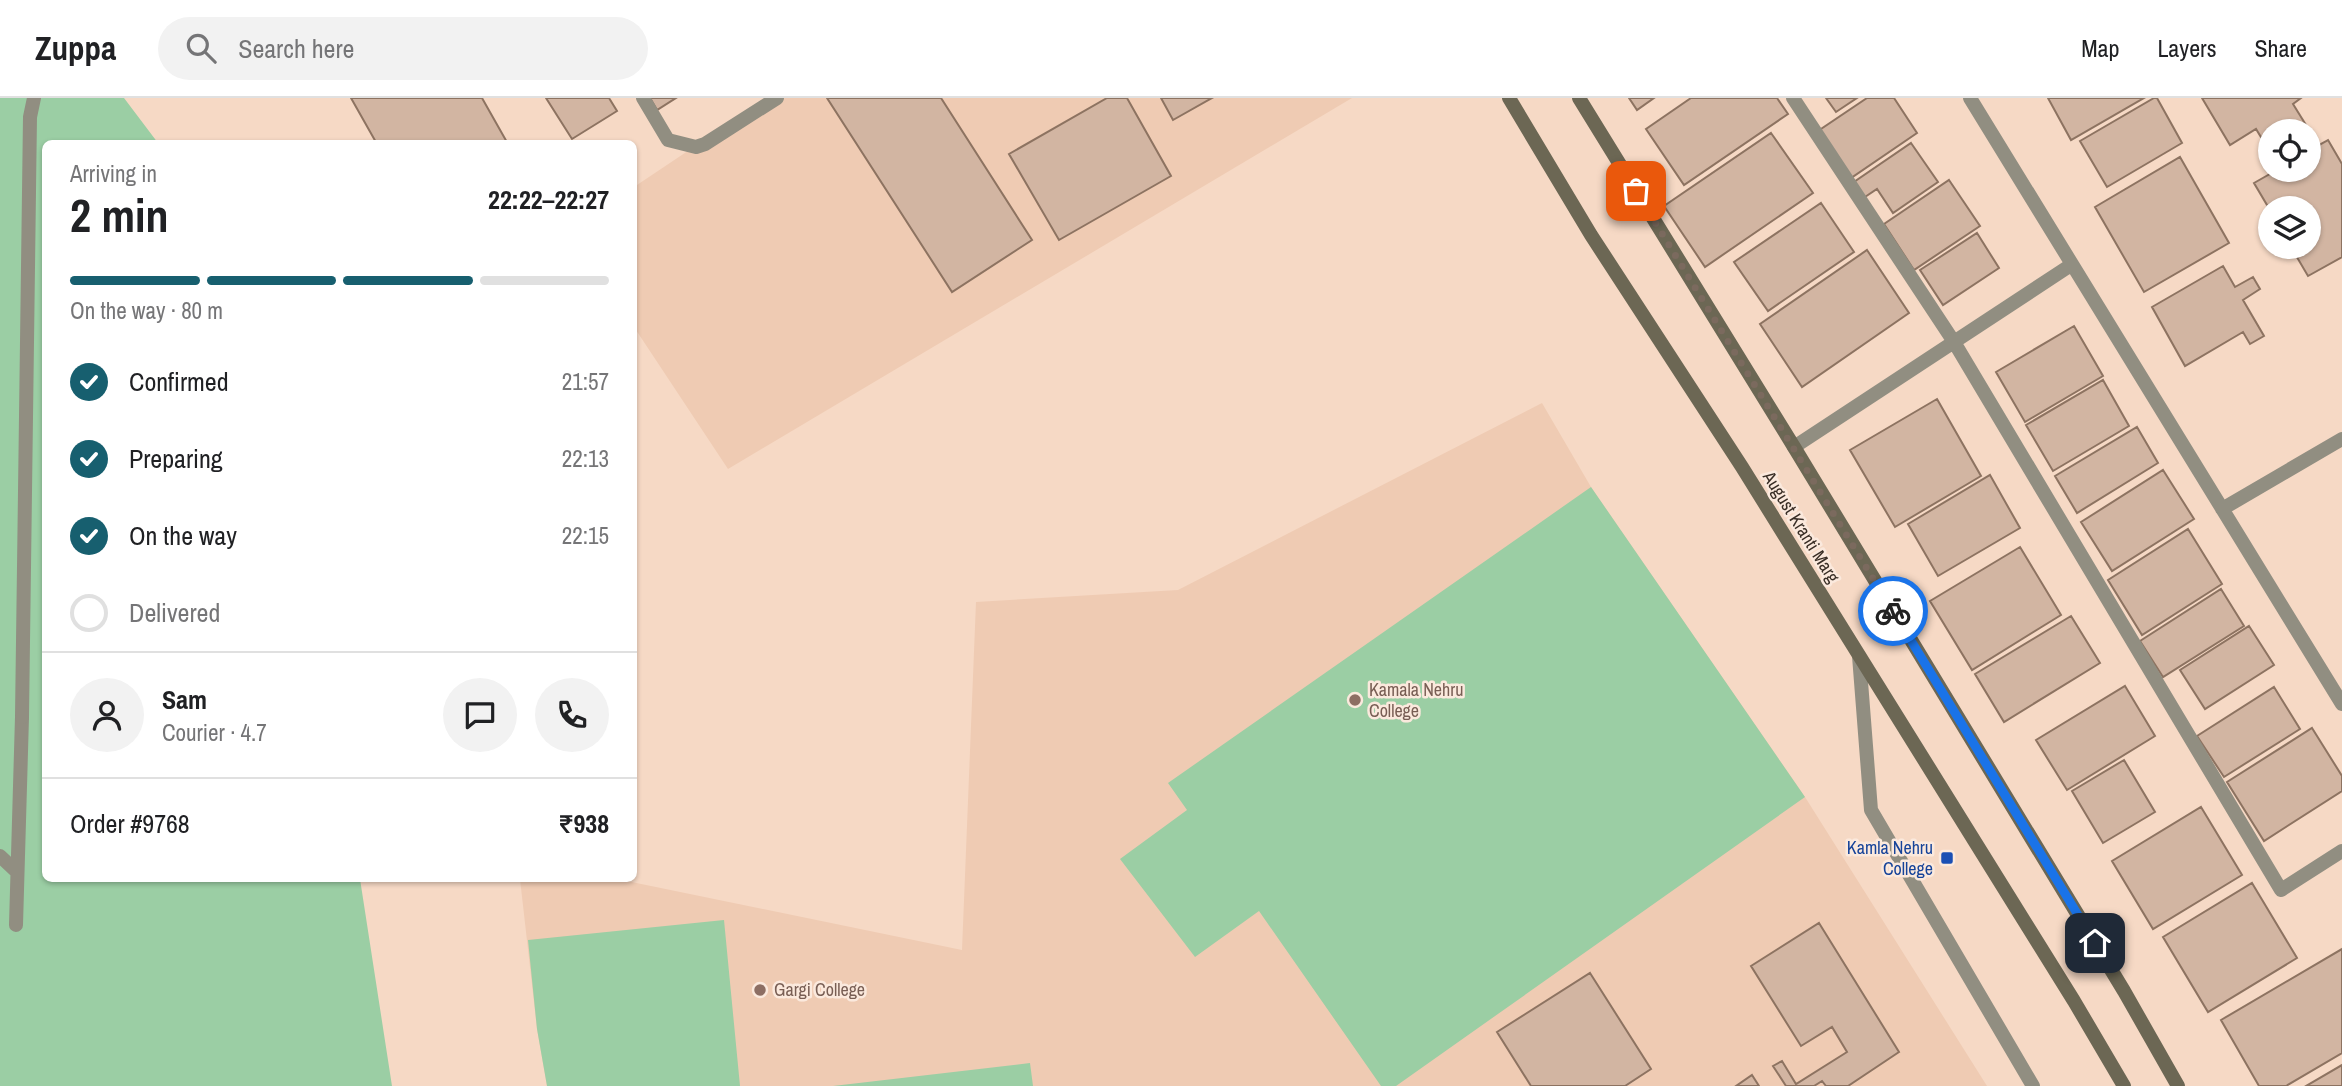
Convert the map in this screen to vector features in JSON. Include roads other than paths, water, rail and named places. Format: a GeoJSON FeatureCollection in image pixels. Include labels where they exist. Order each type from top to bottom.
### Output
{"type":"FeatureCollection","features":[{"type":"Feature","properties":{"kind":"main road","name":"August Kranti Marg"},"geometry":{"type":"LineString","coordinates":[[1509,98],[1591,235],[1741,467],[2074,1001],[2124,1086]]}},
{"type":"Feature","properties":{"kind":"main road","name":"August Kranti Marg"},"geometry":{"type":"LineString","coordinates":[[1579,98],[2124,991],[2178,1086]]}},
{"type":"Feature","properties":{"kind":"street"},"geometry":{"type":"LineString","coordinates":[[16,925],[22,717],[30,117],[34,98]]}},
{"type":"Feature","properties":{"kind":"street"},"geometry":{"type":"LineString","coordinates":[[643,98],[668,140],[696,147],[777,98]]}},
{"type":"Feature","properties":{"kind":"street"},"geometry":{"type":"LineString","coordinates":[[1793,98],[1954,342],[2281,890],[2342,851]]}},
{"type":"Feature","properties":{"kind":"street"},"geometry":{"type":"LineString","coordinates":[[1970,98],[2342,704]]}},
{"type":"Feature","properties":{"kind":"street"},"geometry":{"type":"LineString","coordinates":[[1794,447],[2071,265]]}},
{"type":"Feature","properties":{"kind":"street"},"geometry":{"type":"LineString","coordinates":[[2222,509],[2342,439]]}},
{"type":"Feature","properties":{"kind":"street"},"geometry":{"type":"LineString","coordinates":[[1859,656],[1871,810],[2033,1086]]}},
{"type":"Feature","properties":{"kind":"street"},"geometry":{"type":"LineString","coordinates":[[0,856],[17,872]]}},
{"type":"Feature","properties":{"kind":"place","name":"Kamala Nehru College"},"geometry":{"type":"Point","coordinates":[1355,700]}},
{"type":"Feature","properties":{"kind":"place","name":"Kamla Nehru College"},"geometry":{"type":"Point","coordinates":[1947,858]}},
{"type":"Feature","properties":{"kind":"place","name":"Gargi College"},"geometry":{"type":"Point","coordinates":[760,990]}}]}
